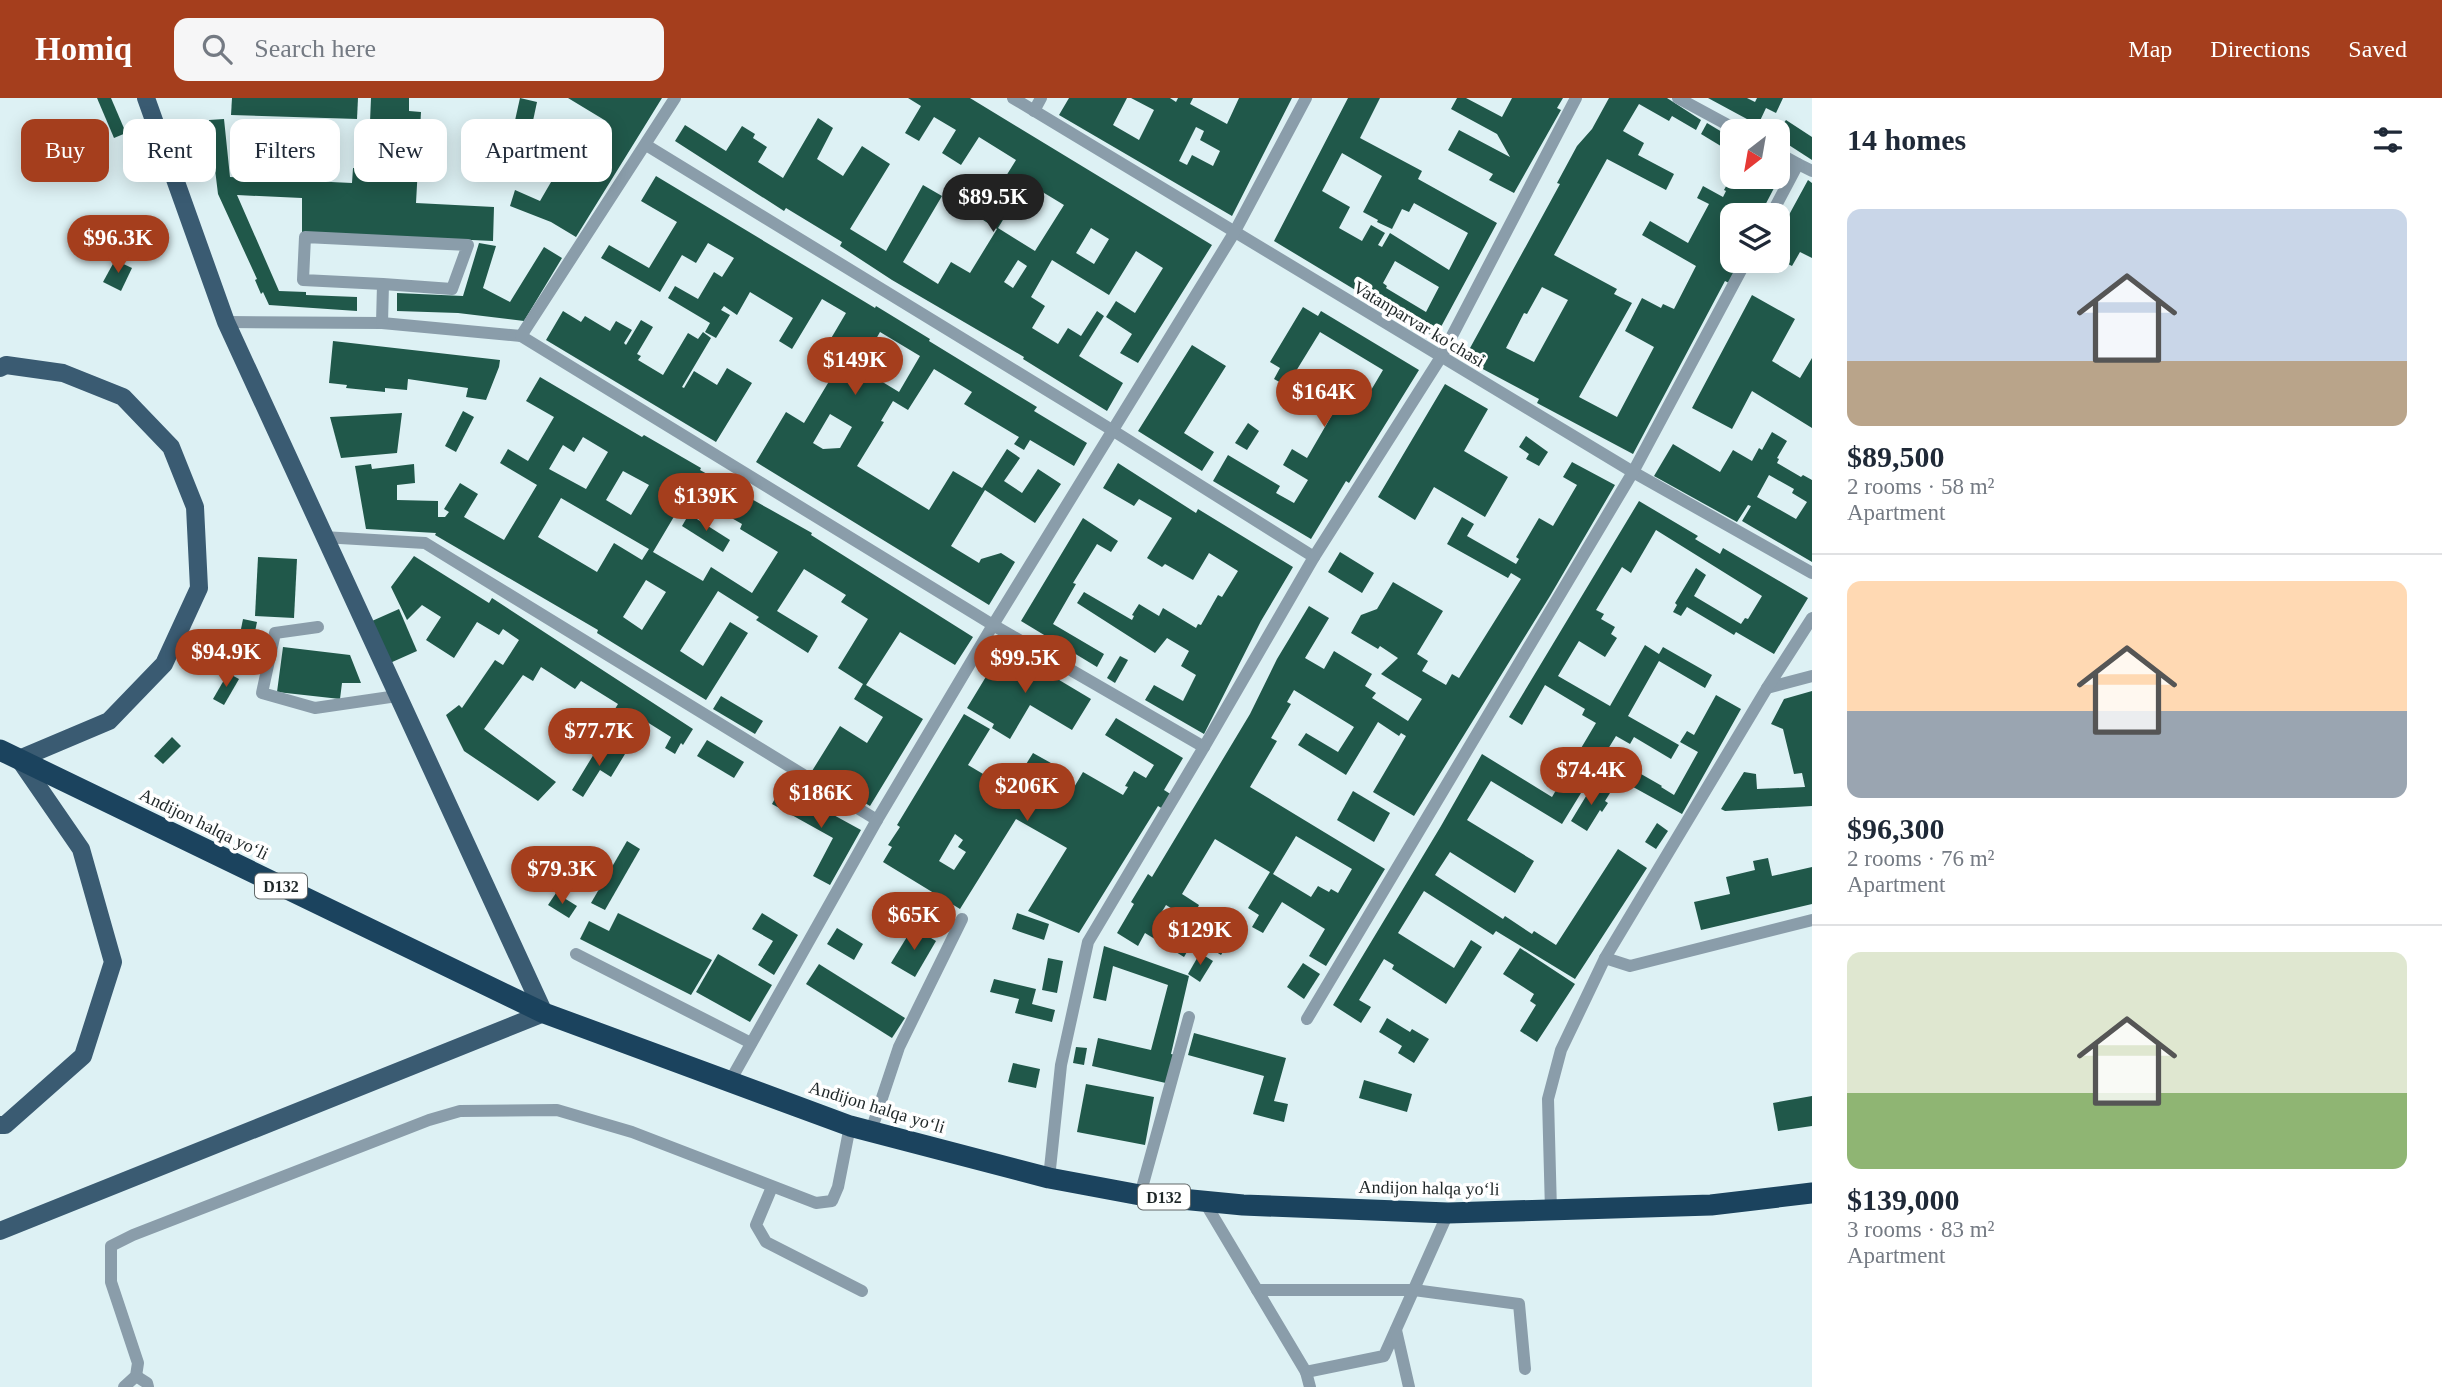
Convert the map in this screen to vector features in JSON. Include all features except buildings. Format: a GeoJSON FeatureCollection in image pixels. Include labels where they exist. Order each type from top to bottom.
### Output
{"type":"FeatureCollection","features":[{"type":"Feature","properties":{"kind":"highway","name":"Andijon halqa yo‘li"},"geometry":{"type":"LineString","coordinates":[[10,755],[544,1013],[850,1126],[1049,1178],[1140,1195],[1204,1201],[1448,1213],[1711,1205],[1812,1193]]}},
{"type":"Feature","properties":{"kind":"main road"},"geometry":{"type":"LineString","coordinates":[[0,1231],[544,1013],[226,322],[146,98]]}},
{"type":"Feature","properties":{"kind":"main road"},"geometry":{"type":"LineString","coordinates":[[0,368],[6,365],[63,373],[124,397],[171,447],[195,507],[198,588],[164,664],[109,721],[10,755],[81,849],[113,962],[83,1056],[5,1125],[0,1125]]}},
{"type":"Feature","properties":{"kind":"lane"},"geometry":{"type":"LineString","coordinates":[[522,336],[675,98]]}},
{"type":"Feature","properties":{"kind":"lane","name":"Vatanparvar ko'chasi"},"geometry":{"type":"LineString","coordinates":[[1013,98],[1633,472],[1812,572]]}},
{"type":"Feature","properties":{"kind":"lane"},"geometry":{"type":"LineString","coordinates":[[1034,111],[1041,98]]}},
{"type":"Feature","properties":{"kind":"lane"},"geometry":{"type":"LineString","coordinates":[[729,1083],[877,820],[993,625],[1234,233],[1306,98]]}},
{"type":"Feature","properties":{"kind":"lane"},"geometry":{"type":"LineString","coordinates":[[1049,1178],[1061,1065],[1088,942],[1314,557],[1441,357],[1576,98]]}},
{"type":"Feature","properties":{"kind":"lane"},"geometry":{"type":"LineString","coordinates":[[1678,98],[1720,121]]}},
{"type":"Feature","properties":{"kind":"lane"},"geometry":{"type":"LineString","coordinates":[[646,145],[1314,557]]}},
{"type":"Feature","properties":{"kind":"lane"},"geometry":{"type":"LineString","coordinates":[[1790,159],[1812,171]]}},
{"type":"Feature","properties":{"kind":"lane"},"geometry":{"type":"LineString","coordinates":[[1777,203],[1798,164]]}},
{"type":"Feature","properties":{"kind":"lane"},"geometry":{"type":"LineString","coordinates":[[305,237],[468,245],[452,289],[383,284],[303,280],[305,237]]}},
{"type":"Feature","properties":{"kind":"lane"},"geometry":{"type":"LineString","coordinates":[[1307,1019],[1633,472],[1740,273]]}},
{"type":"Feature","properties":{"kind":"lane"},"geometry":{"type":"LineString","coordinates":[[382,323],[383,284]]}},
{"type":"Feature","properties":{"kind":"lane"},"geometry":{"type":"LineString","coordinates":[[226,322],[382,323],[522,336],[993,625],[1204,747]]}},
{"type":"Feature","properties":{"kind":"lane"},"geometry":{"type":"LineString","coordinates":[[323,537],[425,543],[877,820]]}},
{"type":"Feature","properties":{"kind":"lane"},"geometry":{"type":"LineString","coordinates":[[1551,1211],[1548,1099],[1562,1050],[1605,958],[1812,618]]}},
{"type":"Feature","properties":{"kind":"lane"},"geometry":{"type":"LineString","coordinates":[[318,627],[275,633],[262,693],[315,708],[397,696]]}},
{"type":"Feature","properties":{"kind":"lane"},"geometry":{"type":"LineString","coordinates":[[1767,688],[1812,677]]}},
{"type":"Feature","properties":{"kind":"lane"},"geometry":{"type":"LineString","coordinates":[[871,1131],[899,1047],[962,919]]}},
{"type":"Feature","properties":{"kind":"lane"},"geometry":{"type":"LineString","coordinates":[[1605,958],[1630,966],[1812,920]]}},
{"type":"Feature","properties":{"kind":"lane"},"geometry":{"type":"LineString","coordinates":[[576,954],[751,1043]]}},
{"type":"Feature","properties":{"kind":"lane"},"geometry":{"type":"LineString","coordinates":[[1140,1195],[1189,1017]]}},
{"type":"Feature","properties":{"kind":"lane"},"geometry":{"type":"LineString","coordinates":[[124,1387],[136,1376],[138,1363],[111,1282],[111,1246],[132,1235],[429,1120],[460,1111],[558,1110],[632,1132],[816,1203],[832,1201],[838,1187],[850,1126]]}},
{"type":"Feature","properties":{"kind":"lane"},"geometry":{"type":"LineString","coordinates":[[772,1187],[756,1225],[766,1242],[862,1291]]}},
{"type":"Feature","properties":{"kind":"lane"},"geometry":{"type":"LineString","coordinates":[[1204,1201],[1306,1372],[1310,1387]]}},
{"type":"Feature","properties":{"kind":"lane"},"geometry":{"type":"LineString","coordinates":[[1306,1372],[1384,1356],[1448,1213]]}},
{"type":"Feature","properties":{"kind":"lane"},"geometry":{"type":"LineString","coordinates":[[1257,1290],[1414,1290],[1518,1304],[1525,1369]]}},
{"type":"Feature","properties":{"kind":"lane"},"geometry":{"type":"LineString","coordinates":[[1396,1330],[1409,1387]]}},
{"type":"Feature","properties":{"kind":"lane"},"geometry":{"type":"LineString","coordinates":[[136,1376],[148,1387]]}}]}
